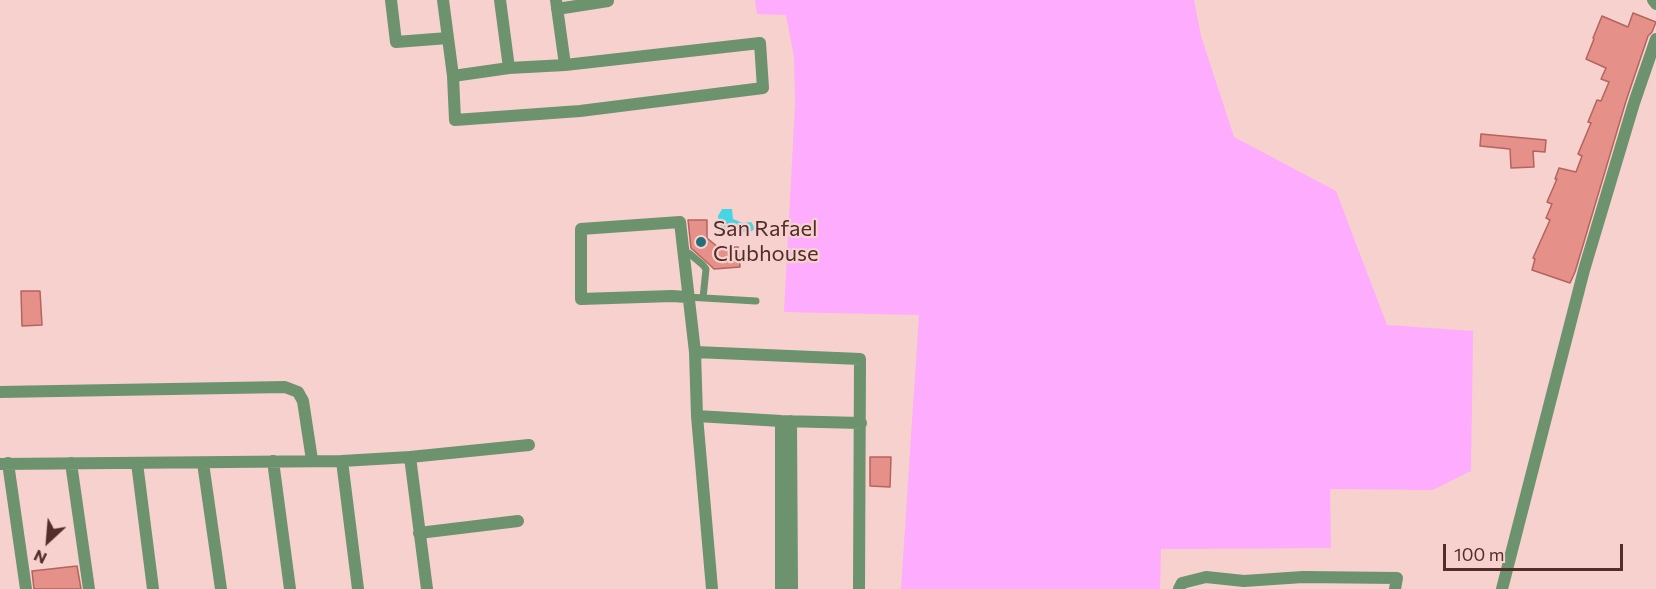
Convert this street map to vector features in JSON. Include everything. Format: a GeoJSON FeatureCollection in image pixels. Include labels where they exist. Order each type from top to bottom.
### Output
{"type":"FeatureCollection","features":[{"type":"Feature","properties":{"kind":"street"},"geometry":{"type":"LineString","coordinates":[[391,0],[396,42],[448,38]]}},
{"type":"Feature","properties":{"kind":"street"},"geometry":{"type":"LineString","coordinates":[[443,0],[453,76],[455,120],[580,111],[763,88],[760,43],[565,65],[509,68],[453,76]]}},
{"type":"Feature","properties":{"kind":"street"},"geometry":{"type":"LineString","coordinates":[[500,0],[509,68]]}},
{"type":"Feature","properties":{"kind":"street"},"geometry":{"type":"LineString","coordinates":[[1653,0],[1656,4]]}},
{"type":"Feature","properties":{"kind":"street"},"geometry":{"type":"LineString","coordinates":[[565,65],[556,4],[609,1]]}},
{"type":"Feature","properties":{"kind":"street"},"geometry":{"type":"LineString","coordinates":[[1502,589],[1584,270],[1634,103],[1656,39]]}},
{"type":"Feature","properties":{"kind":"street"},"geometry":{"type":"LineString","coordinates":[[687,297],[581,300],[580,229],[680,222],[695,352],[697,416],[711,589]]}},
{"type":"Feature","properties":{"kind":"street"},"geometry":{"type":"LineString","coordinates":[[695,352],[860,359],[859,589]]}},
{"type":"Feature","properties":{"kind":"street"},"geometry":{"type":"LineString","coordinates":[[0,392],[285,387],[298,392],[303,401],[312,460]]}},
{"type":"Feature","properties":{"kind":"street"},"geometry":{"type":"LineString","coordinates":[[697,416],[861,423]]}},
{"type":"Feature","properties":{"kind":"street"},"geometry":{"type":"LineString","coordinates":[[781,589],[786,421]]}},
{"type":"Feature","properties":{"kind":"street"},"geometry":{"type":"LineString","coordinates":[[786,421],[792,589]]}},
{"type":"Feature","properties":{"kind":"street"},"geometry":{"type":"LineString","coordinates":[[26,589],[4,463],[342,461],[410,458],[529,445]]}},
{"type":"Feature","properties":{"kind":"street"},"geometry":{"type":"LineString","coordinates":[[410,458],[427,589]]}},
{"type":"Feature","properties":{"kind":"street"},"geometry":{"type":"LineString","coordinates":[[273,461],[290,589]]}},
{"type":"Feature","properties":{"kind":"street"},"geometry":{"type":"LineString","coordinates":[[342,461],[358,589]]}},
{"type":"Feature","properties":{"kind":"street"},"geometry":{"type":"LineString","coordinates":[[137,462],[153,589]]}},
{"type":"Feature","properties":{"kind":"street"},"geometry":{"type":"LineString","coordinates":[[71,463],[89,589]]}},
{"type":"Feature","properties":{"kind":"street"},"geometry":{"type":"LineString","coordinates":[[203,463],[221,589]]}},
{"type":"Feature","properties":{"kind":"street"},"geometry":{"type":"LineString","coordinates":[[419,532],[518,521]]}},
{"type":"Feature","properties":{"kind":"street"},"geometry":{"type":"LineString","coordinates":[[1179,589],[1182,583],[1206,578],[1244,585],[1397,578],[1395,589]]}},
{"type":"Feature","properties":{"kind":"lane"},"geometry":{"type":"LineString","coordinates":[[682,254],[686,252],[690,254],[706,269],[703,298]]}},
{"type":"Feature","properties":{"kind":"lane"},"geometry":{"type":"LineString","coordinates":[[687,297],[756,301]]}},
{"type":"Feature","properties":{"kind":"shaded area"},"geometry":{"type":"Polygon","coordinates":[[[755,0],[1194,0],[1201,36],[1234,137],[1336,191],[1387,325],[1473,331],[1471,471],[1433,490],[1330,489],[1331,548],[1161,549],[1160,589],[901,589],[919,315],[784,312],[795,105],[794,57],[786,15],[757,14],[755,0]]]}},
{"type":"Feature","properties":{"kind":"water"},"geometry":{"type":"Polygon","coordinates":[[[722,209],[732,209],[733,219],[743,223],[751,222],[754,229],[719,234],[718,216],[722,209]]]}},
{"type":"Feature","properties":{"kind":"building"},"geometry":{"type":"Polygon","coordinates":[[[1633,13],[1656,22],[1648,36],[1626,101],[1570,283],[1532,270],[1535,259],[1533,258],[1550,220],[1546,218],[1552,204],[1547,202],[1559,168],[1576,172],[1582,156],[1578,154],[1591,123],[1588,122],[1597,100],[1601,101],[1609,82],[1601,79],[1606,68],[1586,59],[1593,38],[1602,16],[1628,27],[1633,13]]]}},
{"type":"Feature","properties":{"kind":"building"},"geometry":{"type":"Polygon","coordinates":[[[1481,134],[1546,140],[1545,152],[1533,151],[1534,167],[1511,168],[1510,149],[1480,146],[1481,134]]]}},
{"type":"Feature","properties":{"kind":"building","name":"San Rafael Clubhouse"},"geometry":{"type":"Polygon","coordinates":[[[688,220],[707,220],[707,238],[719,248],[738,247],[740,267],[714,269],[691,248],[688,220]]]}},
{"type":"Feature","properties":{"kind":"building"},"geometry":{"type":"Polygon","coordinates":[[[21,291],[40,291],[42,325],[22,326],[21,291]]]}},
{"type":"Feature","properties":{"kind":"building"},"geometry":{"type":"Polygon","coordinates":[[[870,457],[891,457],[890,487],[870,486],[870,457]]]}},
{"type":"Feature","properties":{"kind":"building"},"geometry":{"type":"Polygon","coordinates":[[[77,566],[81,589],[34,589],[32,571],[77,566]]]}},
{"type":"Feature","properties":{"kind":"place","name":"San Rafael Clubhouse"},"geometry":{"type":"Point","coordinates":[701,242]}}]}
